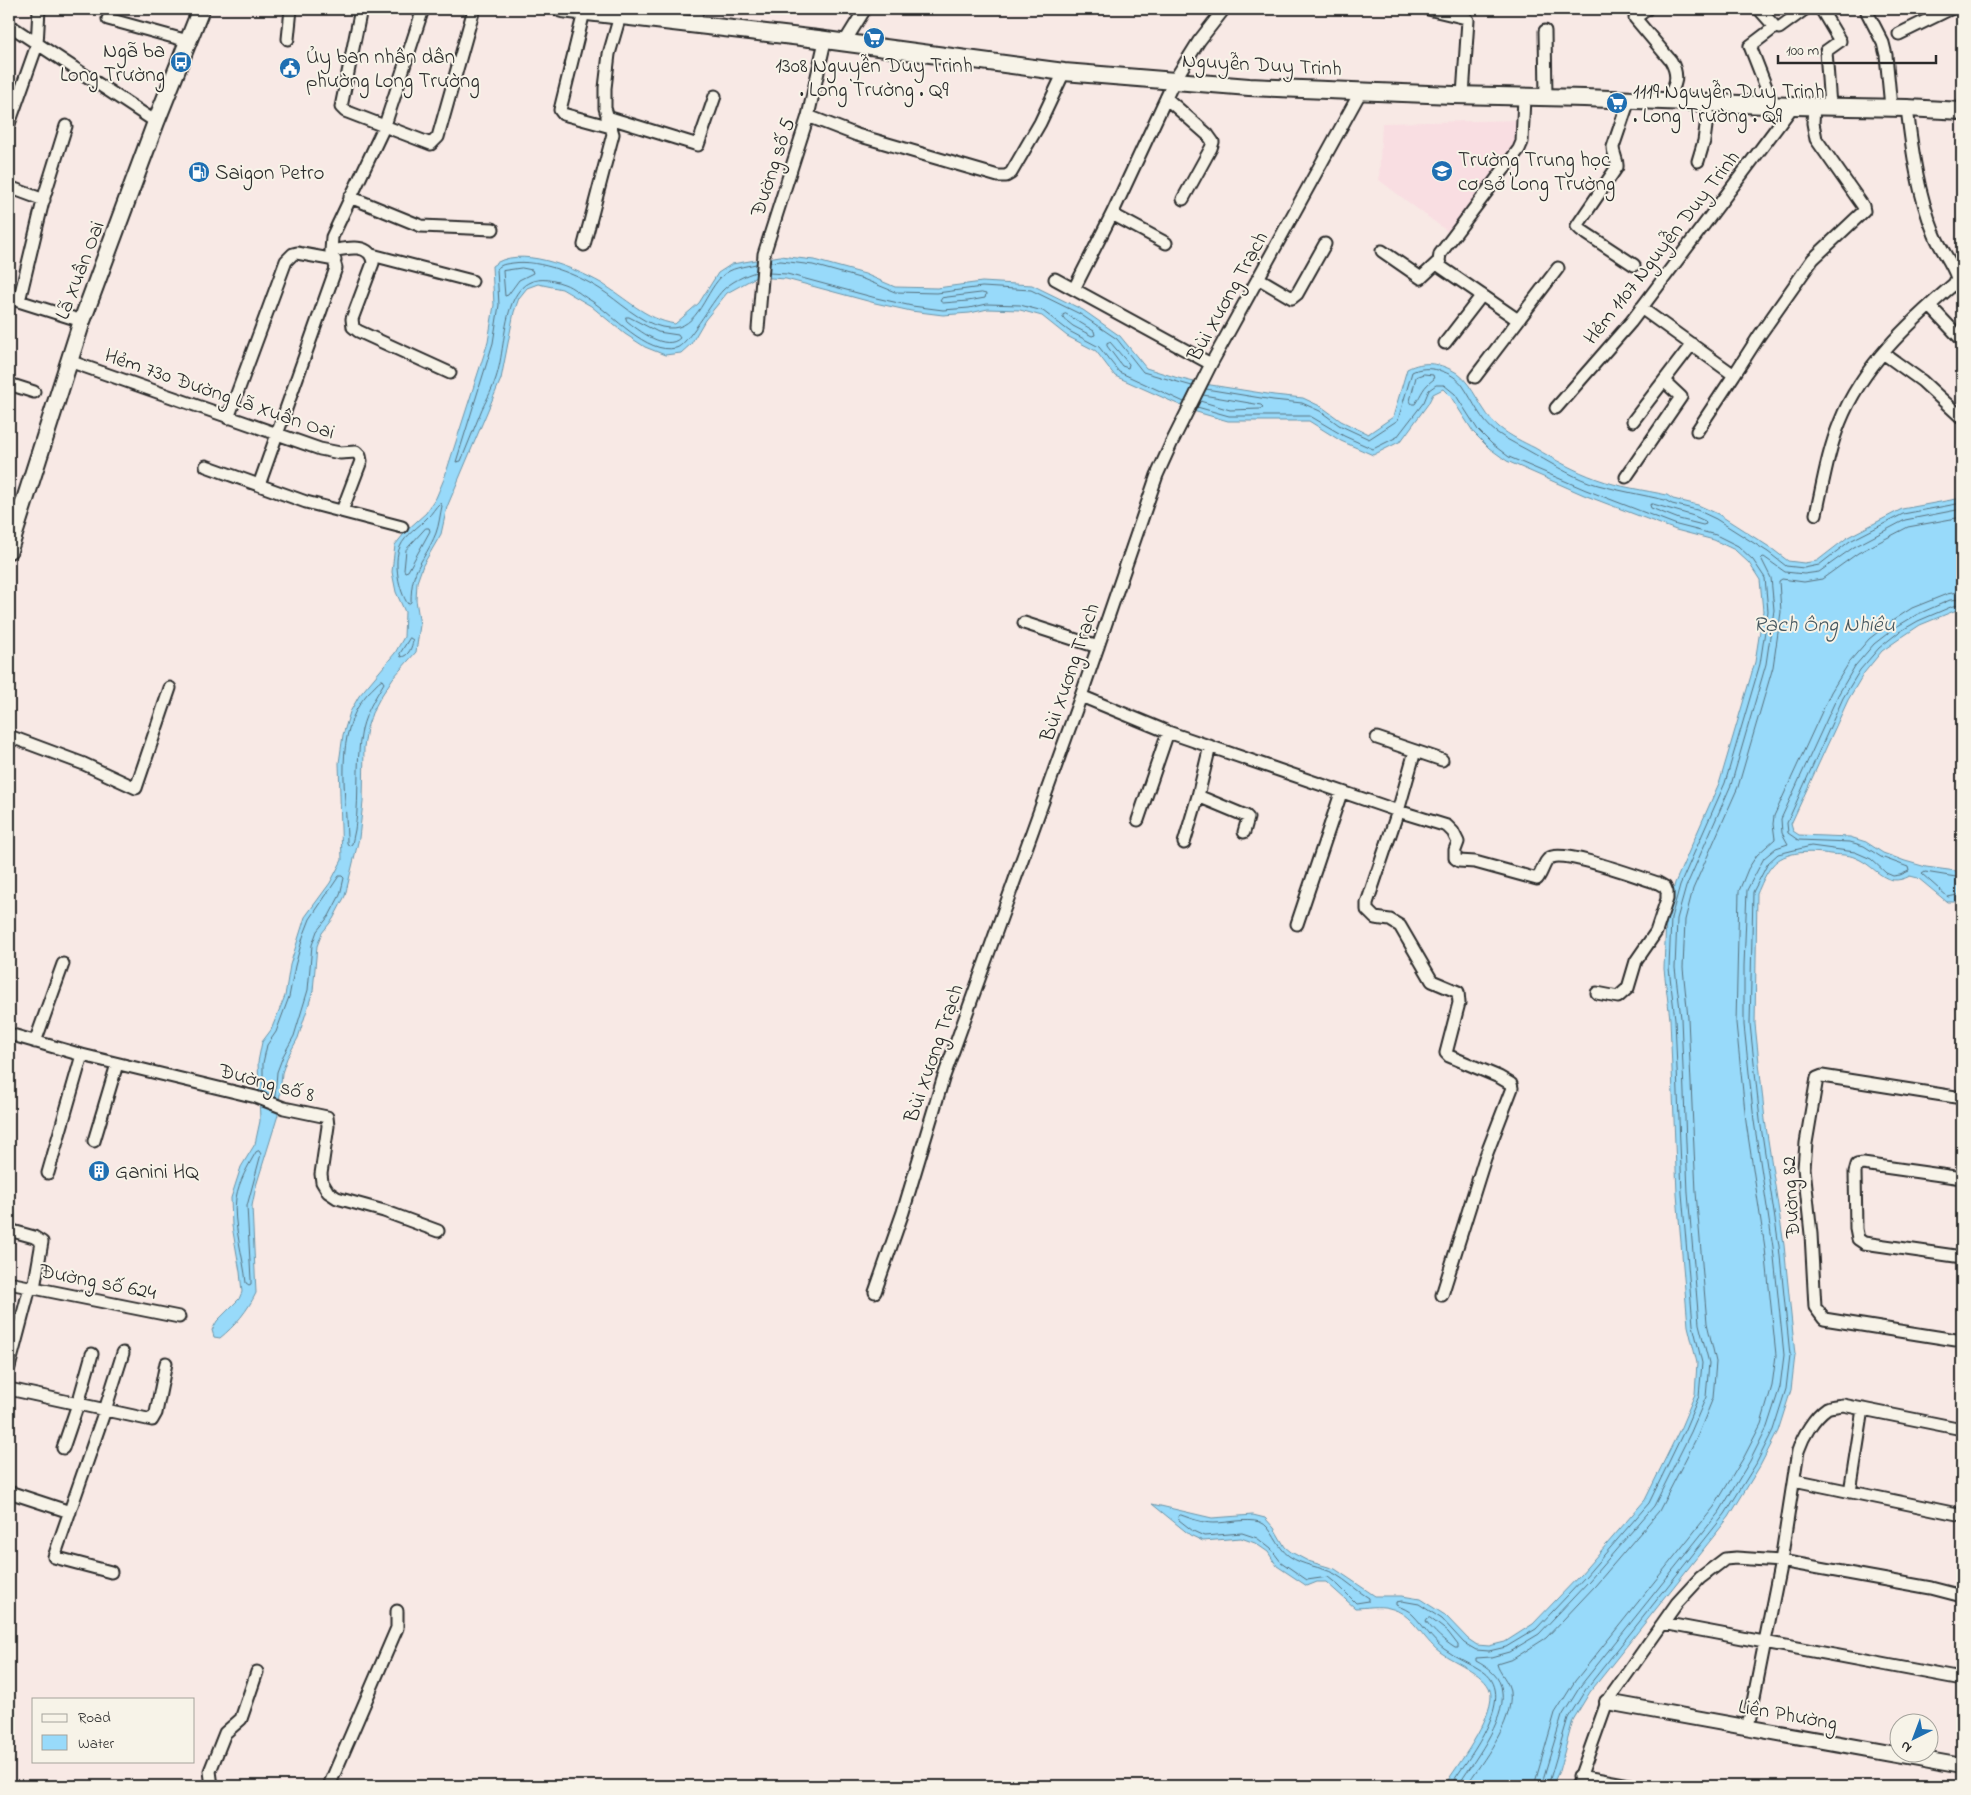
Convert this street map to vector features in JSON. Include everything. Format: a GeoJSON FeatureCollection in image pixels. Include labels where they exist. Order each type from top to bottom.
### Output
{"type":"FeatureCollection","features":[{"type":"Feature","properties":{"kind":"main road","name":"Lã Xuân Oai"},"geometry":{"type":"LineString","coordinates":[[9,550],[82,321],[156,122],[201,9]]}},
{"type":"Feature","properties":{"kind":"main road","name":"Nguyễn Duy Trinh"},"geometry":{"type":"LineString","coordinates":[[562,9],[620,16],[697,17],[826,41],[1064,72],[1248,87],[1463,96],[1962,111]]}},
{"type":"Feature","properties":{"kind":"street"},"geometry":{"type":"LineString","coordinates":[[9,124],[37,45],[39,9]]}},
{"type":"Feature","properties":{"kind":"street"},"geometry":{"type":"LineString","coordinates":[[288,39],[291,9]]}},
{"type":"Feature","properties":{"kind":"street"},"geometry":{"type":"LineString","coordinates":[[361,9],[341,108],[431,144],[438,137],[474,9]]}},
{"type":"Feature","properties":{"kind":"street"},"geometry":{"type":"LineString","coordinates":[[259,485],[336,268],[332,237],[385,125],[423,9]]}},
{"type":"Feature","properties":{"kind":"street"},"geometry":{"type":"LineString","coordinates":[[844,43],[865,9]]}},
{"type":"Feature","properties":{"kind":"street"},"geometry":{"type":"LineString","coordinates":[[1074,289],[1112,214],[1174,81],[1195,47],[1224,9]]}},
{"type":"Feature","properties":{"kind":"street"},"geometry":{"type":"LineString","coordinates":[[1433,9],[1468,20],[1463,96]]}},
{"type":"Feature","properties":{"kind":"street"},"geometry":{"type":"LineString","coordinates":[[1647,9],[1635,18],[1672,61],[1676,69],[1675,86],[1667,101]]}},
{"type":"Feature","properties":{"kind":"street"},"geometry":{"type":"LineString","coordinates":[[1759,9],[1775,27]]}},
{"type":"Feature","properties":{"kind":"street"},"geometry":{"type":"LineString","coordinates":[[1773,105],[1750,46],[1775,27],[1782,27],[1805,9]]}},
{"type":"Feature","properties":{"kind":"street"},"geometry":{"type":"LineString","coordinates":[[1821,9],[1840,42],[1826,51],[1830,106]]}},
{"type":"Feature","properties":{"kind":"street"},"geometry":{"type":"LineString","coordinates":[[1900,34],[1950,9]]}},
{"type":"Feature","properties":{"kind":"street"},"geometry":{"type":"LineString","coordinates":[[584,12],[560,110],[563,114],[609,122],[698,145],[715,96]]}},
{"type":"Feature","properties":{"kind":"street"},"geometry":{"type":"LineString","coordinates":[[1867,12],[1883,43],[1886,54],[1890,108]]}},
{"type":"Feature","properties":{"kind":"street"},"geometry":{"type":"LineString","coordinates":[[584,245],[613,134],[605,108],[605,88],[609,54],[620,16]]}},
{"type":"Feature","properties":{"kind":"street"},"geometry":{"type":"LineString","coordinates":[[108,19],[188,41]]}},
{"type":"Feature","properties":{"kind":"street"},"geometry":{"type":"LineString","coordinates":[[9,26],[156,122]]}},
{"type":"Feature","properties":{"kind":"street"},"geometry":{"type":"LineString","coordinates":[[1545,31],[1546,97]]}},
{"type":"Feature","properties":{"kind":"street","name":"Đường số 5"},"geometry":{"type":"LineString","coordinates":[[758,329],[765,250],[808,116],[826,41]]}},
{"type":"Feature","properties":{"kind":"street"},"geometry":{"type":"LineString","coordinates":[[808,116],[857,135],[998,176],[1006,176],[1011,174],[1040,124],[1064,72]]}},
{"type":"Feature","properties":{"kind":"street","name":"Bùi Xương Trạch"},"geometry":{"type":"LineString","coordinates":[[875,1292],[903,1212],[942,1079],[1081,696],[1157,475],[1170,444],[1210,364],[1361,91]]}},
{"type":"Feature","properties":{"kind":"street"},"geometry":{"type":"LineString","coordinates":[[1382,251],[1421,278],[1439,261],[1440,254],[1519,149],[1522,142],[1524,97]]}},
{"type":"Feature","properties":{"kind":"street"},"geometry":{"type":"LineString","coordinates":[[1166,98],[1208,135],[1212,142],[1212,148],[1182,199]]}},
{"type":"Feature","properties":{"kind":"street"},"geometry":{"type":"LineString","coordinates":[[1629,100],[1613,147],[1613,153],[1618,162],[1617,168],[1577,226],[1580,230],[1634,265]]}},
{"type":"Feature","properties":{"kind":"street"},"geometry":{"type":"LineString","coordinates":[[1698,161],[1704,140],[1708,103]]}},
{"type":"Feature","properties":{"kind":"street","name":"Hẻm 1107 Nguyễn Duy Trinh"},"geometry":{"type":"LineString","coordinates":[[1556,408],[1631,322],[1793,106]]}},
{"type":"Feature","properties":{"kind":"street"},"geometry":{"type":"LineString","coordinates":[[1697,431],[1814,259],[1831,241],[1861,215],[1864,208],[1816,139],[1812,123],[1814,106]]}},
{"type":"Feature","properties":{"kind":"street"},"geometry":{"type":"LineString","coordinates":[[1816,514],[1829,454],[1848,404],[1883,353],[1902,331],[1954,284],[1957,278],[1955,270],[1935,236],[1927,215],[1910,137],[1907,108]]}},
{"type":"Feature","properties":{"kind":"street"},"geometry":{"type":"LineString","coordinates":[[66,126],[14,299],[82,321]]}},
{"type":"Feature","properties":{"kind":"street"},"geometry":{"type":"LineString","coordinates":[[9,187],[44,200]]}},
{"type":"Feature","properties":{"kind":"street"},"geometry":{"type":"LineString","coordinates":[[350,197],[421,226],[494,228]]}},
{"type":"Feature","properties":{"kind":"street"},"geometry":{"type":"LineString","coordinates":[[1112,214],[1166,243]]}},
{"type":"Feature","properties":{"kind":"street"},"geometry":{"type":"LineString","coordinates":[[1258,278],[1292,298],[1297,294],[1325,244]]}},
{"type":"Feature","properties":{"kind":"street"},"geometry":{"type":"LineString","coordinates":[[228,418],[286,261],[293,254],[333,255],[356,248],[369,252],[372,255],[472,281]]}},
{"type":"Feature","properties":{"kind":"street"},"geometry":{"type":"LineString","coordinates":[[372,255],[372,263],[352,319],[353,327],[450,373]]}},
{"type":"Feature","properties":{"kind":"street"},"geometry":{"type":"LineString","coordinates":[[1439,261],[1442,266],[1518,320]]}},
{"type":"Feature","properties":{"kind":"street"},"geometry":{"type":"LineString","coordinates":[[1476,377],[1558,268]]}},
{"type":"Feature","properties":{"kind":"street"},"geometry":{"type":"LineString","coordinates":[[1055,279],[1210,364]]}},
{"type":"Feature","properties":{"kind":"street"},"geometry":{"type":"LineString","coordinates":[[1445,343],[1482,295]]}},
{"type":"Feature","properties":{"kind":"street"},"geometry":{"type":"LineString","coordinates":[[1930,306],[1962,340]]}},
{"type":"Feature","properties":{"kind":"street"},"geometry":{"type":"LineString","coordinates":[[1641,308],[1734,375]]}},
{"type":"Feature","properties":{"kind":"street"},"geometry":{"type":"LineString","coordinates":[[1633,421],[1692,344]]}},
{"type":"Feature","properties":{"kind":"street"},"geometry":{"type":"LineString","coordinates":[[1883,353],[1922,381],[1962,418]]}},
{"type":"Feature","properties":{"kind":"street","name":"Hẻm 730 Đường Lã Xuân Oai"},"geometry":{"type":"LineString","coordinates":[[69,360],[228,418],[320,449],[340,453],[352,451],[360,456],[361,462],[342,512]]}},
{"type":"Feature","properties":{"kind":"street"},"geometry":{"type":"LineString","coordinates":[[1626,477],[1680,400],[1680,394],[1664,381]]}},
{"type":"Feature","properties":{"kind":"street"},"geometry":{"type":"LineString","coordinates":[[9,384],[34,392]]}},
{"type":"Feature","properties":{"kind":"street"},"geometry":{"type":"LineString","coordinates":[[206,466],[306,502],[402,527]]}},
{"type":"Feature","properties":{"kind":"street"},"geometry":{"type":"LineString","coordinates":[[1024,623],[1098,647]]}},
{"type":"Feature","properties":{"kind":"street"},"geometry":{"type":"LineString","coordinates":[[9,736],[84,764],[136,788],[170,688]]}},
{"type":"Feature","properties":{"kind":"street"},"geometry":{"type":"LineString","coordinates":[[1081,696],[1168,732],[1341,793],[1447,826],[1453,832],[1458,842],[1455,858],[1459,861],[1475,862],[1537,879],[1547,860],[1551,857],[1571,857],[1658,883],[1665,887],[1667,899],[1656,932],[1636,961],[1628,988],[1618,997],[1597,993]]}},
{"type":"Feature","properties":{"kind":"street"},"geometry":{"type":"LineString","coordinates":[[1138,820],[1168,732]]}},
{"type":"Feature","properties":{"kind":"street"},"geometry":{"type":"LineString","coordinates":[[1377,738],[1442,760]]}},
{"type":"Feature","properties":{"kind":"street"},"geometry":{"type":"LineString","coordinates":[[1184,843],[1210,746]]}},
{"type":"Feature","properties":{"kind":"street"},"geometry":{"type":"LineString","coordinates":[[1415,751],[1398,811],[1367,903],[1367,910],[1375,918],[1390,920],[1400,926],[1432,981],[1458,992],[1459,1003],[1446,1053],[1499,1077],[1511,1084],[1512,1088],[1485,1158],[1442,1295]]}},
{"type":"Feature","properties":{"kind":"street"},"geometry":{"type":"LineString","coordinates":[[1297,924],[1341,793]]}},
{"type":"Feature","properties":{"kind":"street"},"geometry":{"type":"LineString","coordinates":[[1198,796],[1246,816],[1248,818],[1244,832]]}},
{"type":"Feature","properties":{"kind":"street"},"geometry":{"type":"LineString","coordinates":[[36,1042],[63,964]]}},
{"type":"Feature","properties":{"kind":"street","name":"Đường số 8"},"geometry":{"type":"LineString","coordinates":[[9,1034],[82,1055],[256,1097],[284,1108],[324,1116],[329,1120],[321,1174],[322,1182],[328,1192],[337,1198],[384,1211],[438,1231]]}},
{"type":"Feature","properties":{"kind":"street"},"geometry":{"type":"LineString","coordinates":[[48,1173],[82,1055]]}},
{"type":"Feature","properties":{"kind":"street"},"geometry":{"type":"LineString","coordinates":[[94,1141],[118,1064]]}},
{"type":"Feature","properties":{"kind":"street","name":"Đường 82"},"geometry":{"type":"LineString","coordinates":[[1962,1098],[1822,1076],[1816,1078],[1804,1168],[1811,1234],[1815,1307],[1820,1315],[1824,1319],[1962,1341]]}},
{"type":"Feature","properties":{"kind":"street"},"geometry":{"type":"LineString","coordinates":[[1962,1178],[1863,1164],[1857,1165],[1855,1172],[1856,1229],[1858,1239],[1864,1243],[1962,1257]]}},
{"type":"Feature","properties":{"kind":"street"},"geometry":{"type":"LineString","coordinates":[[9,1230],[34,1237],[42,1242],[32,1288],[9,1367]]}},
{"type":"Feature","properties":{"kind":"street","name":"Đường số 624"},"geometry":{"type":"LineString","coordinates":[[9,1283],[179,1317]]}},
{"type":"Feature","properties":{"kind":"street"},"geometry":{"type":"LineString","coordinates":[[111,1572],[54,1558],[123,1353]]}},
{"type":"Feature","properties":{"kind":"street"},"geometry":{"type":"LineString","coordinates":[[63,1448],[92,1354]]}},
{"type":"Feature","properties":{"kind":"street"},"geometry":{"type":"LineString","coordinates":[[9,1389],[152,1420],[156,1413],[166,1363]]}},
{"type":"Feature","properties":{"kind":"street"},"geometry":{"type":"LineString","coordinates":[[1748,1727],[1766,1642],[1798,1451],[1802,1440],[1826,1409],[1843,1405],[1962,1429]]}},
{"type":"Feature","properties":{"kind":"street"},"geometry":{"type":"LineString","coordinates":[[1850,1492],[1863,1409]]}},
{"type":"Feature","properties":{"kind":"street"},"geometry":{"type":"LineString","coordinates":[[1794,1480],[1962,1515]]}},
{"type":"Feature","properties":{"kind":"street"},"geometry":{"type":"LineString","coordinates":[[9,1492],[70,1512]]}},
{"type":"Feature","properties":{"kind":"street"},"geometry":{"type":"LineString","coordinates":[[1635,1786],[1578,1781],[1607,1702],[1677,1603],[1700,1578],[1725,1559],[1781,1561],[1930,1588],[1962,1596]]}},
{"type":"Feature","properties":{"kind":"street"},"geometry":{"type":"LineString","coordinates":[[329,1786],[397,1628],[396,1611]]}},
{"type":"Feature","properties":{"kind":"street"},"geometry":{"type":"LineString","coordinates":[[1663,1622],[1962,1679]]}},
{"type":"Feature","properties":{"kind":"street"},"geometry":{"type":"LineString","coordinates":[[212,1786],[210,1771],[225,1733],[241,1718],[256,1672]]}},
{"type":"Feature","properties":{"kind":"street","name":"Liên Phường"},"geometry":{"type":"LineString","coordinates":[[1607,1702],[1962,1766]]}},
{"type":"Feature","properties":{"kind":"shaded area","name":"Trường Trung học cơ sở Long Trường"},"geometry":{"type":"Polygon","coordinates":[[[1519,120],[1517,154],[1456,238],[1379,180],[1382,123],[1519,120]]]}},
{"type":"Feature","properties":{"kind":"water","name":"Rạch Ông Nhiêu"},"geometry":{"type":"Polygon","coordinates":[[[780,256],[814,260],[865,274],[895,287],[937,288],[982,282],[1032,285],[1083,310],[1120,336],[1146,368],[1198,383],[1303,398],[1322,407],[1341,421],[1368,434],[1393,417],[1407,369],[1420,364],[1439,365],[1457,373],[1463,378],[1493,421],[1517,439],[1565,465],[1605,482],[1667,495],[1673,499],[1698,505],[1718,514],[1788,561],[1804,563],[1817,561],[1848,537],[1902,509],[1962,498],[1962,610],[1954,611],[1920,625],[1882,651],[1864,673],[1848,700],[1791,824],[1793,831],[1799,835],[1850,837],[1866,842],[1883,853],[1905,861],[1926,867],[1956,871],[1962,874],[1962,898],[1954,902],[1947,902],[1918,878],[1910,876],[1894,880],[1887,878],[1864,862],[1846,855],[1815,852],[1791,854],[1777,861],[1767,872],[1757,894],[1755,1024],[1765,1120],[1784,1245],[1795,1355],[1791,1390],[1778,1431],[1760,1466],[1729,1517],[1590,1692],[1573,1720],[1559,1771],[1552,1786],[1444,1786],[1473,1742],[1486,1717],[1491,1695],[1485,1681],[1471,1670],[1440,1652],[1405,1615],[1389,1608],[1355,1608],[1326,1582],[1317,1582],[1307,1586],[1277,1566],[1268,1552],[1255,1543],[1241,1538],[1203,1541],[1190,1535],[1152,1504],[1212,1518],[1253,1515],[1265,1518],[1274,1528],[1285,1547],[1291,1552],[1308,1561],[1335,1569],[1375,1596],[1402,1596],[1420,1599],[1445,1615],[1468,1639],[1477,1645],[1489,1646],[1505,1642],[1533,1624],[1581,1574],[1645,1500],[1695,1394],[1697,1363],[1688,1326],[1677,1194],[1670,1019],[1664,969],[1666,917],[1675,883],[1720,781],[1755,662],[1763,611],[1760,580],[1749,563],[1735,550],[1714,540],[1676,530],[1584,495],[1507,461],[1489,448],[1474,433],[1451,397],[1443,389],[1433,394],[1401,441],[1373,455],[1341,441],[1309,421],[1228,421],[1193,411],[1115,376],[1096,351],[1067,336],[1042,316],[1020,310],[988,309],[970,313],[943,315],[911,311],[786,279],[756,277],[727,293],[705,320],[691,344],[681,353],[665,355],[645,347],[625,334],[591,306],[562,289],[538,284],[527,288],[519,298],[514,312],[501,379],[447,507],[441,534],[423,565],[417,582],[416,600],[420,625],[416,652],[393,678],[380,698],[367,728],[364,747],[363,802],[359,838],[345,896],[333,919],[322,933],[317,946],[313,991],[298,1038],[287,1058],[282,1073],[278,1115],[256,1186],[252,1206],[256,1293],[245,1312],[231,1328],[220,1338],[214,1337],[212,1330],[217,1321],[239,1299],[242,1292],[232,1226],[231,1198],[241,1167],[255,1144],[260,1121],[258,1062],[262,1042],[271,1030],[285,996],[290,965],[305,917],[330,883],[342,860],[339,763],[343,735],[350,712],[359,696],[395,653],[404,637],[405,612],[396,592],[392,572],[395,545],[407,530],[426,513],[436,498],[444,479],[488,342],[494,305],[492,266],[503,260],[516,257],[531,258],[562,265],[601,283],[654,318],[675,324],[699,303],[718,273],[732,264],[780,256]]]}},
{"type":"Feature","properties":{"kind":"place","name":"1308 Nguyễn Duy Trinh . Long Trường . Q9"},"geometry":{"type":"Point","coordinates":[874,38]}},
{"type":"Feature","properties":{"kind":"place","name":"Ngã ba Long Trường"},"geometry":{"type":"Point","coordinates":[181,62]}},
{"type":"Feature","properties":{"kind":"place","name":"Ủy ban nhân dân phường Long Trường"},"geometry":{"type":"Point","coordinates":[290,68]}},
{"type":"Feature","properties":{"kind":"place","name":"1119 Nguyễn Duy Trinh . Long Trường . Q9"},"geometry":{"type":"Point","coordinates":[1617,103]}},
{"type":"Feature","properties":{"kind":"place","name":"Trường Trung học cơ sở Long Trường"},"geometry":{"type":"Point","coordinates":[1442,171]}},
{"type":"Feature","properties":{"kind":"place","name":"Saigon Petro"},"geometry":{"type":"Point","coordinates":[199,172]}},
{"type":"Feature","properties":{"kind":"place","name":"Ganini HQ"},"geometry":{"type":"Point","coordinates":[99,1171]}}]}
